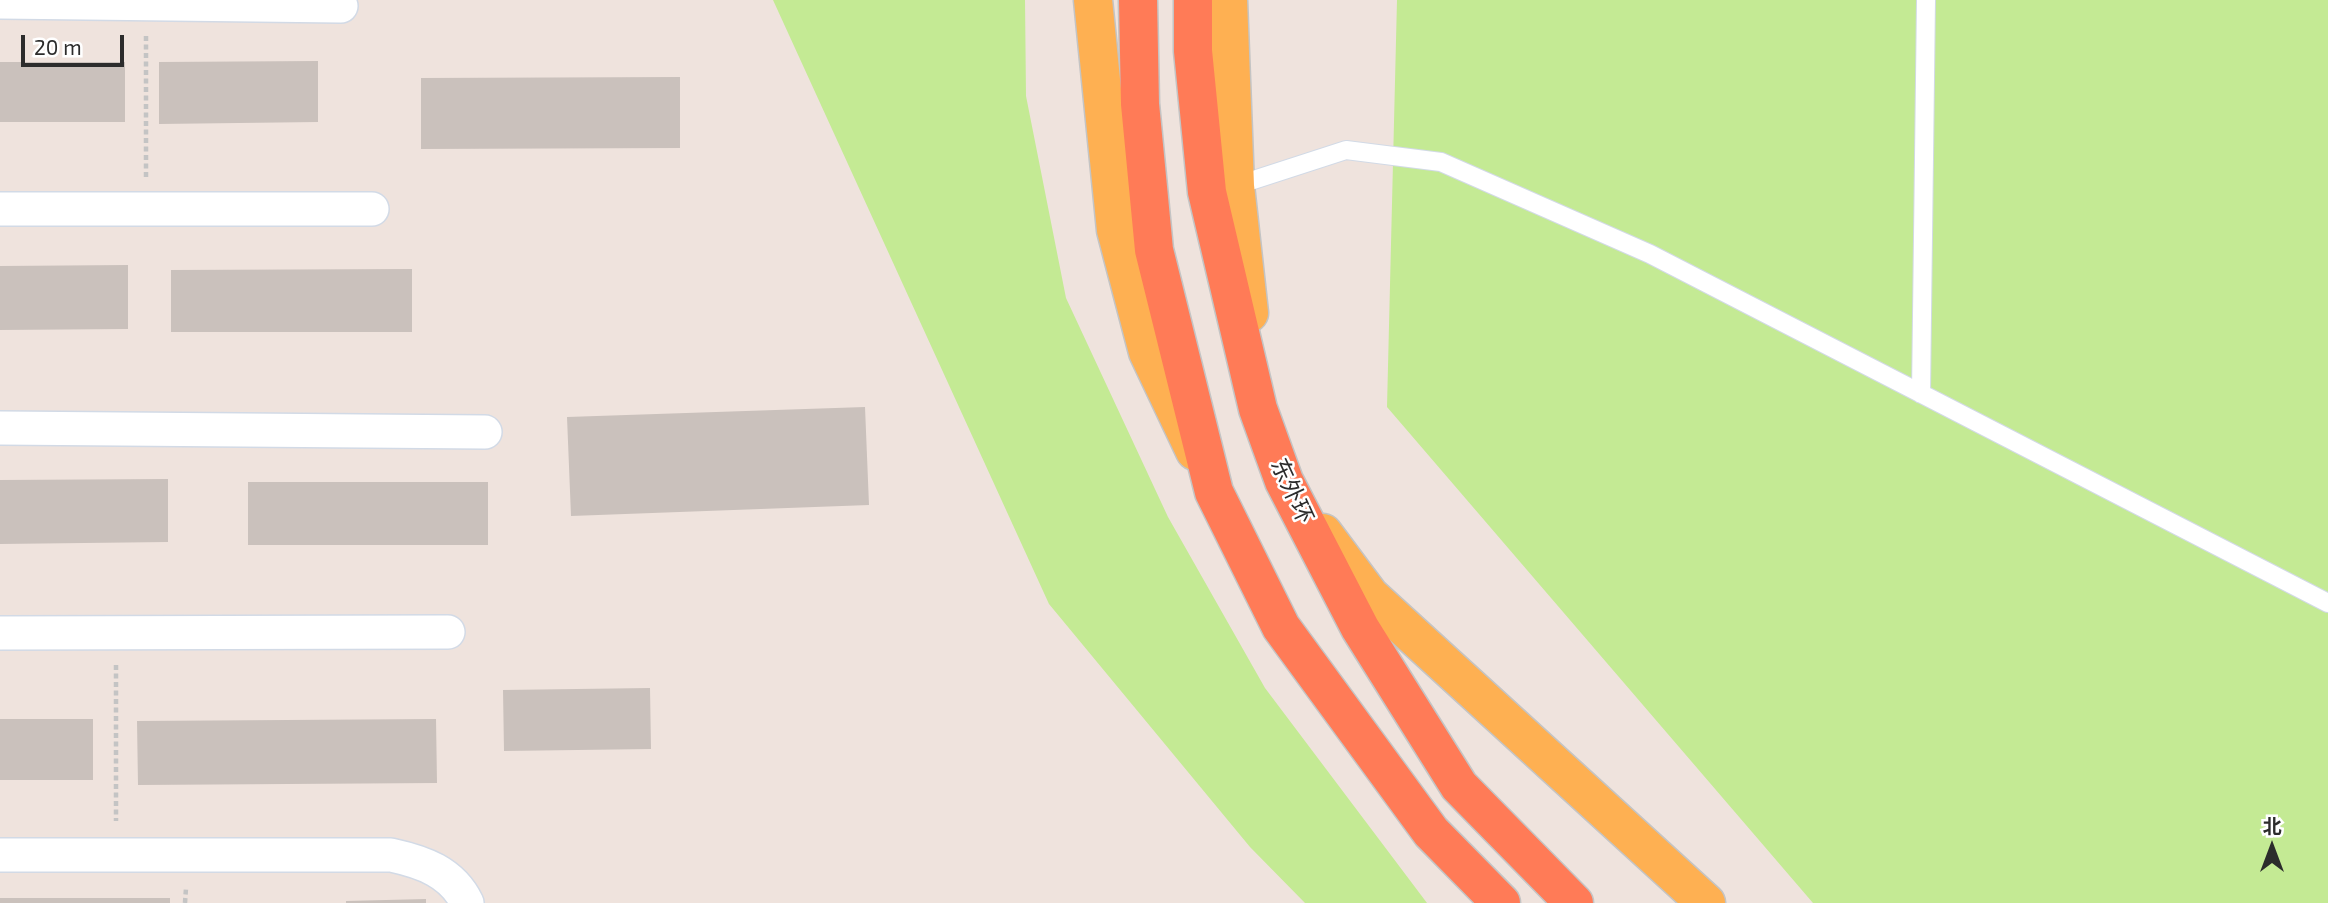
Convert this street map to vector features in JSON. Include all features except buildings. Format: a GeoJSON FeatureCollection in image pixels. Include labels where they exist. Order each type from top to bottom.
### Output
{"type":"FeatureCollection","features":[{"type":"Feature","properties":{"kind":"highway"},"geometry":{"type":"LineString","coordinates":[[1138,0],[1140,104],[1153,250],[1214,492],[1280,627],[1431,832],[1501,903]]}},
{"type":"Feature","properties":{"kind":"highway","name":"东外环"},"geometry":{"type":"LineString","coordinates":[[1194,0],[1193,51],[1207,191],[1258,410],[1284,481],[1360,628],[1459,786],[1574,903]]}},
{"type":"Feature","properties":{"kind":"main road"},"geometry":{"type":"LineString","coordinates":[[1093,0],[1116,230],[1148,352],[1214,492]]}},
{"type":"Feature","properties":{"kind":"main road"},"geometry":{"type":"LineString","coordinates":[[1227,0],[1236,186],[1258,410]]}},
{"type":"Feature","properties":{"kind":"main road"},"geometry":{"type":"LineString","coordinates":[[1284,481],[1370,596],[1706,903]]}},
{"type":"Feature","properties":{"kind":"main road"},"geometry":{"type":"LineString","coordinates":[[1431,832],[1489,903]]}},
{"type":"Feature","properties":{"kind":"street"},"geometry":{"type":"LineString","coordinates":[[0,2],[341,6]]}},
{"type":"Feature","properties":{"kind":"street"},"geometry":{"type":"LineString","coordinates":[[0,209],[372,209]]}},
{"type":"Feature","properties":{"kind":"street"},"geometry":{"type":"LineString","coordinates":[[0,428],[485,432]]}},
{"type":"Feature","properties":{"kind":"street"},"geometry":{"type":"LineString","coordinates":[[0,633],[448,632]]}},
{"type":"Feature","properties":{"kind":"street"},"geometry":{"type":"LineString","coordinates":[[0,855],[391,855],[426,863],[459,887],[467,903]]}},
{"type":"Feature","properties":{"kind":"lane"},"geometry":{"type":"LineString","coordinates":[[1921,394],[1926,0]]}},
{"type":"Feature","properties":{"kind":"lane"},"geometry":{"type":"LineString","coordinates":[[1236,186],[1346,150],[1441,162],[1650,254],[2328,603]]}},
{"type":"Feature","properties":{"kind":"path"},"geometry":{"type":"LineString","coordinates":[[146,3],[146,209]]}},
{"type":"Feature","properties":{"kind":"path"},"geometry":{"type":"LineString","coordinates":[[116,633],[116,855]]}},
{"type":"Feature","properties":{"kind":"green space"},"geometry":{"type":"Polygon","coordinates":[[[773,0],[1025,0],[1026,96],[1066,298],[1168,517],[1265,688],[1427,903],[1305,903],[1250,847],[1049,604],[773,0]]]}},
{"type":"Feature","properties":{"kind":"green space"},"geometry":{"type":"Polygon","coordinates":[[[1397,0],[2328,0],[2328,903],[1813,903],[1387,407],[1397,0]]]}}]}
